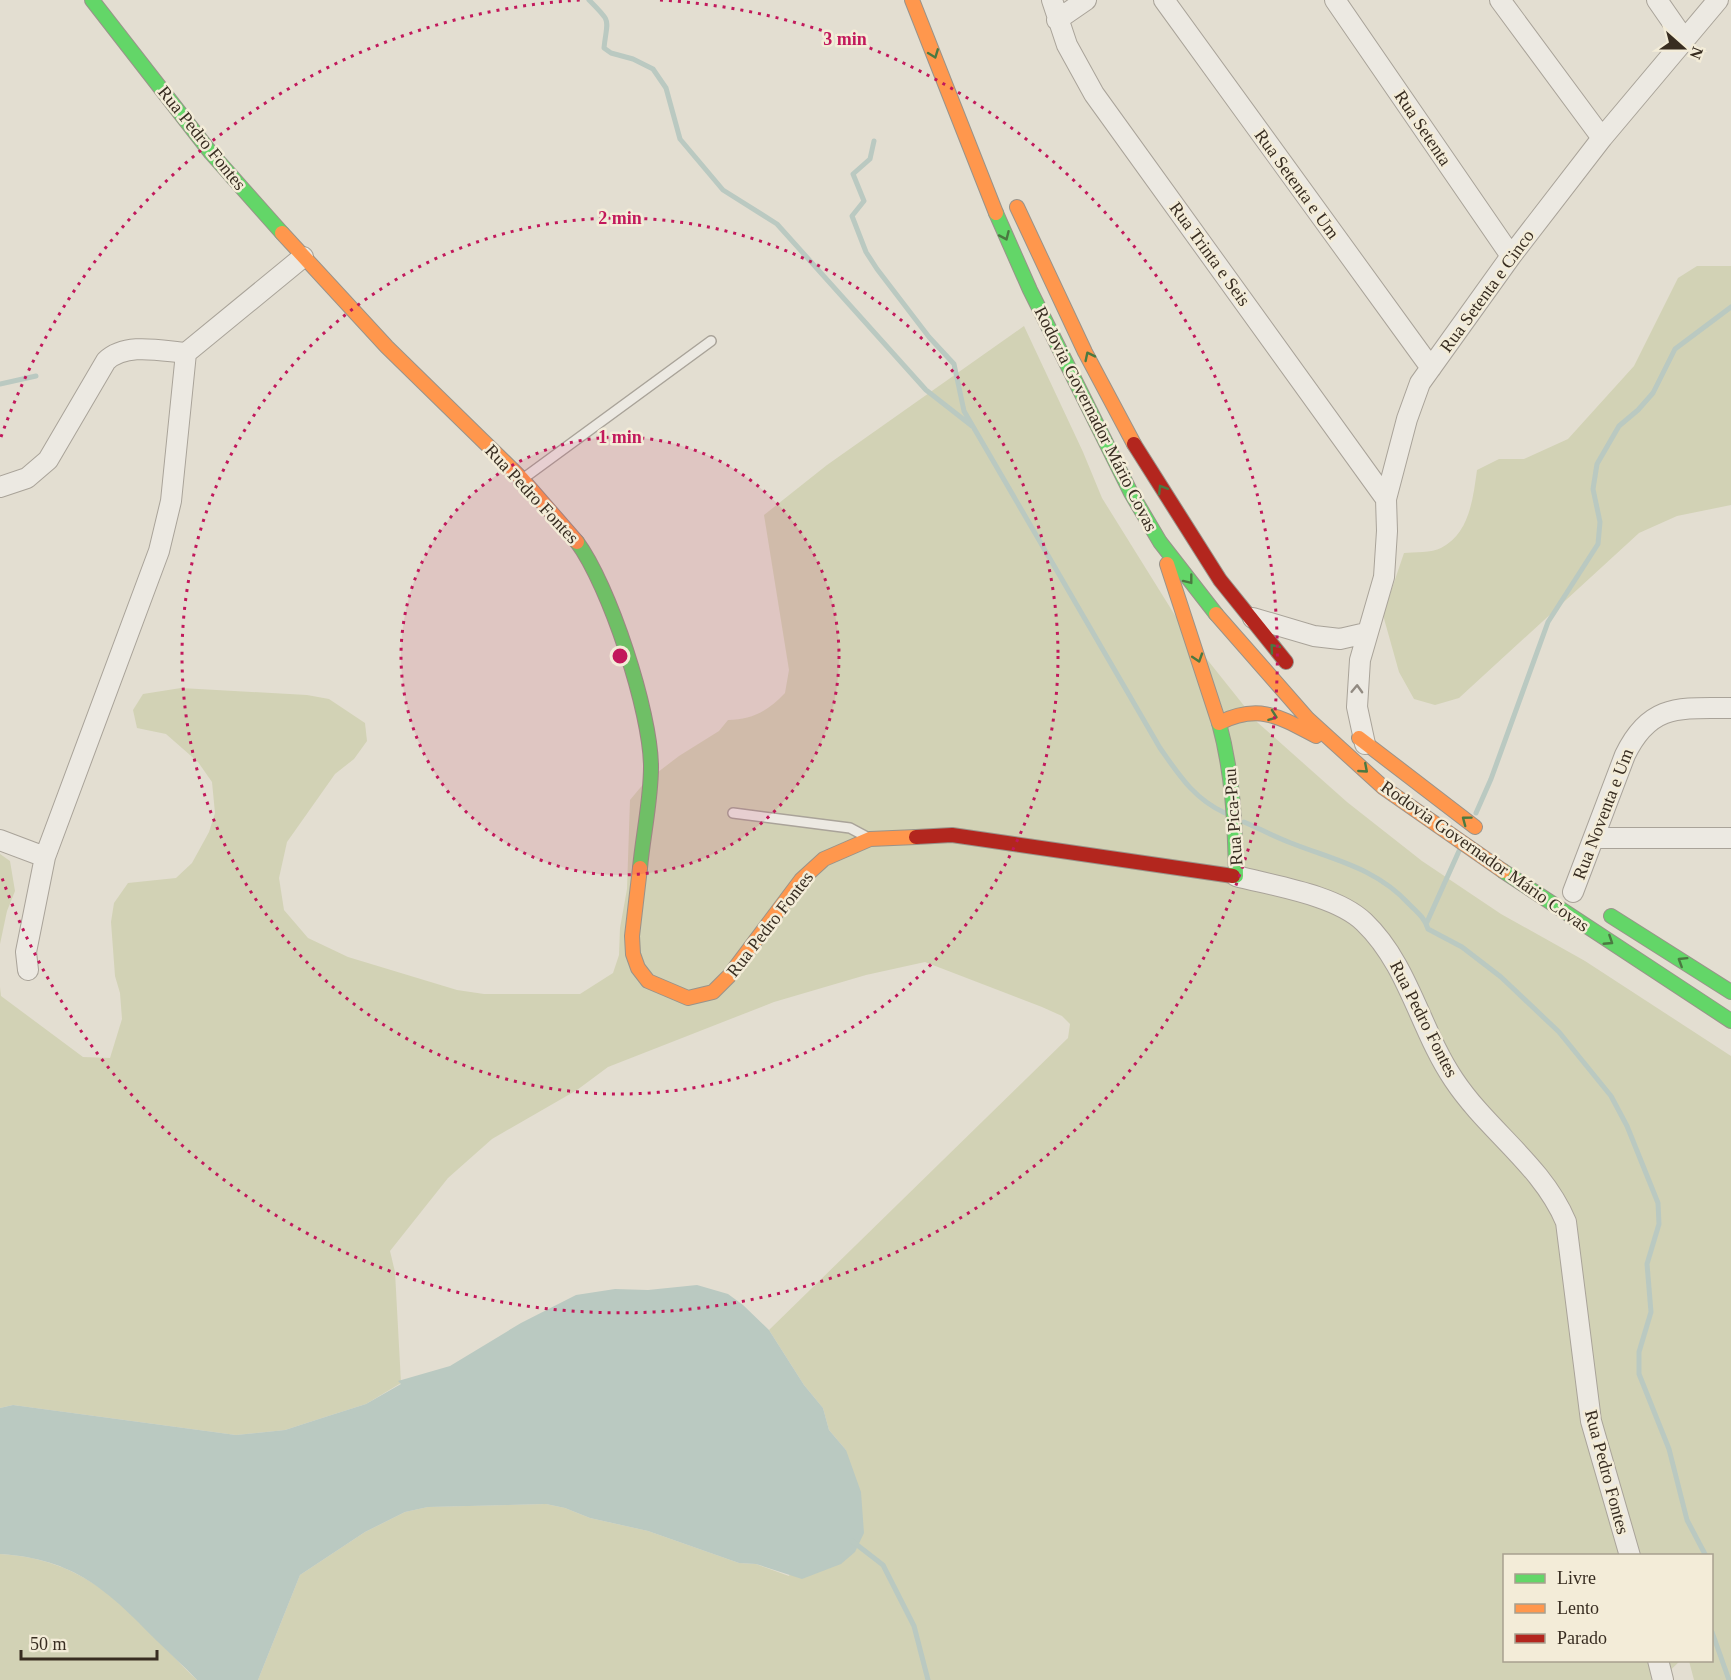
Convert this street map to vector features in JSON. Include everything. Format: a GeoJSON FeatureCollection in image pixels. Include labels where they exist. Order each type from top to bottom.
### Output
{"type":"FeatureCollection","features":[{"type":"Feature","properties":{"kind":"main road","name":"Rua Pedro Fontes"},"geometry":{"type":"LineString","coordinates":[[92,0],[211,153],[303,257],[387,347],[522,479],[562,522],[588,557],[623,641],[645,724],[651,767],[632,936],[633,954],[638,968],[648,981],[688,998],[713,992],[729,976],[801,880],[824,859],[870,839],[952,835],[1236,876]]}},
{"type":"Feature","properties":{"kind":"main road","name":"Rodovia Governador Mário Covas"},"geometry":{"type":"LineString","coordinates":[[912,0],[1000,224],[1025,280],[1131,493],[1160,542],[1231,633],[1308,718],[1384,788],[1439,828],[1731,1021]]}},
{"type":"Feature","properties":{"kind":"main road","name":"Rodovia Governador Mário Covas"},"geometry":{"type":"LineString","coordinates":[[1011,194],[1114,408],[1220,580],[1296,674]]}},
{"type":"Feature","properties":{"kind":"main road","name":"Rua Pica-Pau"},"geometry":{"type":"LineString","coordinates":[[1160,542],[1219,723],[1230,764],[1235,794],[1236,876]]}},
{"type":"Feature","properties":{"kind":"main road"},"geometry":{"type":"LineString","coordinates":[[1219,723],[1235,713],[1260,712],[1284,720],[1338,747]]}},
{"type":"Feature","properties":{"kind":"main road","name":"Rodovia Governador Mário Covas"},"geometry":{"type":"LineString","coordinates":[[1349,729],[1365,744],[1484,832]]}},
{"type":"Feature","properties":{"kind":"main road","name":"Rodovia Governador Mário Covas"},"geometry":{"type":"LineString","coordinates":[[1602,910],[1731,992]]}},
{"type":"Feature","properties":{"kind":"street","name":"Rua Trinta e Seis"},"geometry":{"type":"LineString","coordinates":[[1052,0],[1057,20],[1082,75],[1094,94],[1386,499]]}},
{"type":"Feature","properties":{"kind":"street"},"geometry":{"type":"LineString","coordinates":[[1057,20],[1086,0]]}},
{"type":"Feature","properties":{"kind":"street","name":"Rua Setenta e Um"},"geometry":{"type":"LineString","coordinates":[[1164,0],[1431,368]]}},
{"type":"Feature","properties":{"kind":"street","name":"Rua Setenta"},"geometry":{"type":"LineString","coordinates":[[1335,0],[1511,256]]}},
{"type":"Feature","properties":{"kind":"street"},"geometry":{"type":"LineString","coordinates":[[1500,0],[1602,138]]}},
{"type":"Feature","properties":{"kind":"street"},"geometry":{"type":"LineString","coordinates":[[1657,0],[1684,39]]}},
{"type":"Feature","properties":{"kind":"street","name":"Rua Setenta e Cinco"},"geometry":{"type":"LineString","coordinates":[[1365,744],[1357,707],[1357,683],[1366,633],[1384,577],[1387,531],[1386,499],[1420,383],[1511,256],[1602,138],[1718,0]]}},
{"type":"Feature","properties":{"kind":"street"},"geometry":{"type":"LineString","coordinates":[[0,487],[27,478],[48,460],[106,361],[113,354],[130,349],[186,353],[303,257]]}},
{"type":"Feature","properties":{"kind":"street"},"geometry":{"type":"LineString","coordinates":[[28,970],[26,952],[45,857],[159,551],[171,501],[186,353]]}},
{"type":"Feature","properties":{"kind":"street"},"geometry":{"type":"LineString","coordinates":[[1248,616],[1290,630],[1323,637],[1340,639],[1366,633]]}},
{"type":"Feature","properties":{"kind":"street","name":"Rua Noventa e Um"},"geometry":{"type":"LineString","coordinates":[[1573,892],[1625,755],[1634,737],[1645,723],[1673,709],[1731,708]]}},
{"type":"Feature","properties":{"kind":"street"},"geometry":{"type":"LineString","coordinates":[[1595,838],[1730,838]]}},
{"type":"Feature","properties":{"kind":"street"},"geometry":{"type":"LineString","coordinates":[[0,840],[45,857]]}},
{"type":"Feature","properties":{"kind":"street","name":"Rua Pedro Fontes"},"geometry":{"type":"LineString","coordinates":[[1236,876],[1324,900],[1364,921],[1400,970],[1452,1077],[1469,1102],[1532,1168],[1557,1201],[1566,1222],[1591,1421],[1629,1554]]}},
{"type":"Feature","properties":{"kind":"street"},"geometry":{"type":"LineString","coordinates":[[1658,1662],[1663,1680]]}},
{"type":"Feature","properties":{"kind":"lane"},"geometry":{"type":"LineString","coordinates":[[522,479],[711,341]]}},
{"type":"Feature","properties":{"kind":"lane"},"geometry":{"type":"LineString","coordinates":[[733,813],[850,828],[870,839]]}},
{"type":"Feature","properties":{"kind":"green space"},"geometry":{"type":"Polygon","coordinates":[[[1697,266],[1731,266],[1731,505],[1677,516],[1639,533],[1459,698],[1435,705],[1414,699],[1399,672],[1383,615],[1404,553],[1437,550],[1451,541],[1464,524],[1468,514],[1477,470],[1499,459],[1524,459],[1568,439],[1634,366],[1678,278],[1697,266]]]}},
{"type":"Feature","properties":{"kind":"green space"},"geometry":{"type":"Polygon","coordinates":[[[1024,326],[1102,498],[1186,633],[1257,722],[1347,802],[1422,861],[1501,914],[1585,961],[1731,1056],[1731,1680],[1694,1680],[1689,1662],[1713,1662],[1713,1554],[1503,1554],[1503,1662],[1679,1662],[1660,1680],[258,1680],[300,1575],[365,1532],[405,1512],[428,1507],[546,1504],[565,1508],[590,1518],[648,1531],[739,1563],[756,1564],[789,1576],[846,1450],[829,1430],[823,1408],[804,1385],[769,1330],[1068,1038],[1070,1024],[1062,1016],[925,962],[866,975],[774,1002],[608,1067],[577,1090],[492,1139],[448,1178],[390,1251],[395,1272],[401,1383],[366,1404],[285,1430],[236,1435],[13,1405],[0,1408],[0,987],[1,996],[83,1057],[110,1058],[122,1019],[120,993],[115,976],[111,922],[114,903],[128,883],[176,878],[192,863],[209,832],[215,813],[212,782],[198,762],[166,734],[137,728],[133,710],[143,694],[181,688],[307,695],[329,699],[365,723],[367,741],[354,759],[335,774],[287,842],[279,878],[284,910],[308,938],[348,957],[457,990],[484,994],[580,994],[613,973],[619,955],[620,928],[627,889],[630,800],[645,782],[679,756],[719,731],[728,720],[737,720],[759,713],[785,693],[789,670],[764,515],[827,465],[1024,326]]]}},
{"type":"Feature","properties":{"kind":"green space"},"geometry":{"type":"Polygon","coordinates":[[[0,854],[10,861],[15,891],[7,911],[0,944],[0,854]]]}},
{"type":"Feature","properties":{"kind":"green space"},"geometry":{"type":"Polygon","coordinates":[[[0,1554],[34,1559],[63,1568],[88,1580],[132,1614],[197,1680],[0,1680],[0,1554]]]}},
{"type":"Feature","properties":{"kind":"shaded area"},"geometry":{"type":"Polygon","coordinates":[[[697,1285],[728,1294],[769,1330],[804,1385],[823,1408],[829,1430],[846,1450],[861,1492],[864,1533],[855,1552],[841,1564],[802,1579],[756,1564],[739,1563],[648,1531],[590,1518],[565,1508],[546,1504],[428,1507],[405,1512],[365,1532],[300,1575],[258,1680],[197,1680],[122,1607],[88,1580],[49,1563],[0,1554],[0,1408],[13,1405],[236,1435],[285,1430],[366,1404],[401,1384],[398,1381],[450,1366],[521,1323],[576,1295],[615,1289],[648,1290],[697,1285]]]}},
{"type":"Feature","properties":{"kind":"waterway"},"geometry":{"type":"LineString","coordinates":[[589,0],[602,13],[607,22],[604,48],[611,53],[633,59],[653,69],[666,88],[680,139],[723,190],[777,224],[926,390],[972,426]]}},
{"type":"Feature","properties":{"kind":"waterway"},"geometry":{"type":"LineString","coordinates":[[874,141],[870,159],[853,174],[864,201],[852,216],[866,252],[929,337],[954,364],[964,411],[1160,748],[1196,793],[1204,801],[1225,813]]}},
{"type":"Feature","properties":{"kind":"waterway"},"geometry":{"type":"LineString","coordinates":[[1476,813],[1491,779],[1548,622],[1598,544],[1600,522],[1593,489],[1597,464],[1619,426],[1653,393],[1675,349],[1731,307]]}},
{"type":"Feature","properties":{"kind":"waterway"},"geometry":{"type":"LineString","coordinates":[[0,384],[36,376]]}},
{"type":"Feature","properties":{"kind":"waterway"},"geometry":{"type":"LineString","coordinates":[[1244,822],[1285,841],[1354,866],[1383,882],[1420,915],[1428,929],[1462,947],[1501,977],[1559,1032],[1611,1096],[1627,1126],[1658,1203],[1659,1224],[1647,1264],[1651,1312],[1639,1352],[1639,1374],[1669,1449],[1687,1520],[1705,1554]]}},
{"type":"Feature","properties":{"kind":"waterway"},"geometry":{"type":"LineString","coordinates":[[1427,922],[1459,851]]}},
{"type":"Feature","properties":{"kind":"waterway"},"geometry":{"type":"LineString","coordinates":[[852,1541],[883,1565],[914,1626],[928,1680]]}},
{"type":"Feature","properties":{"kind":"waterway"},"geometry":{"type":"LineString","coordinates":[[1713,1635],[1729,1680]]}},
{"type":"Feature","properties":{"kind":"traffic: fast"},"geometry":{"type":"LineString","coordinates":[[92,0],[211,153],[282,233]]}},
{"type":"Feature","properties":{"kind":"traffic: fast"},"geometry":{"type":"LineString","coordinates":[[996,213],[1030,290],[1131,493],[1160,542],[1216,614]]}},
{"type":"Feature","properties":{"kind":"traffic: fast"},"geometry":{"type":"LineString","coordinates":[[577,542],[602,588],[614,618],[626,650],[644,715],[651,767],[640,868]]}},
{"type":"Feature","properties":{"kind":"traffic: fast"},"geometry":{"type":"LineString","coordinates":[[1219,723],[1232,799],[1236,876],[1233,876]]}},
{"type":"Feature","properties":{"kind":"traffic: fast"},"geometry":{"type":"LineString","coordinates":[[1503,871],[1731,1021]]}},
{"type":"Feature","properties":{"kind":"traffic: fast"},"geometry":{"type":"LineString","coordinates":[[1611,916],[1731,992]]}},
{"type":"Feature","properties":{"kind":"traffic: slow"},"geometry":{"type":"LineString","coordinates":[[912,0],[996,213]]}},
{"type":"Feature","properties":{"kind":"traffic: slow"},"geometry":{"type":"LineString","coordinates":[[1017,207],[1085,352],[1134,444]]}},
{"type":"Feature","properties":{"kind":"traffic: slow"},"geometry":{"type":"LineString","coordinates":[[282,233],[387,347],[522,479],[577,542]]}},
{"type":"Feature","properties":{"kind":"traffic: slow"},"geometry":{"type":"LineString","coordinates":[[1167,564],[1219,723],[1233,717],[1258,713],[1280,718],[1316,736]]}},
{"type":"Feature","properties":{"kind":"traffic: slow"},"geometry":{"type":"LineString","coordinates":[[1216,614],[1308,719],[1384,788],[1503,871]]}},
{"type":"Feature","properties":{"kind":"traffic: slow"},"geometry":{"type":"LineString","coordinates":[[1359,738],[1475,827]]}},
{"type":"Feature","properties":{"kind":"traffic: slow"},"geometry":{"type":"LineString","coordinates":[[640,868],[632,936],[633,954],[638,968],[648,981],[688,998],[713,992],[729,976],[801,880],[824,859],[870,839],[916,837]]}},
{"type":"Feature","properties":{"kind":"traffic: jam"},"geometry":{"type":"LineString","coordinates":[[1134,444],[1220,580],[1286,662]]}},
{"type":"Feature","properties":{"kind":"traffic: jam"},"geometry":{"type":"LineString","coordinates":[[916,837],[952,835],[1233,876]]}}]}
